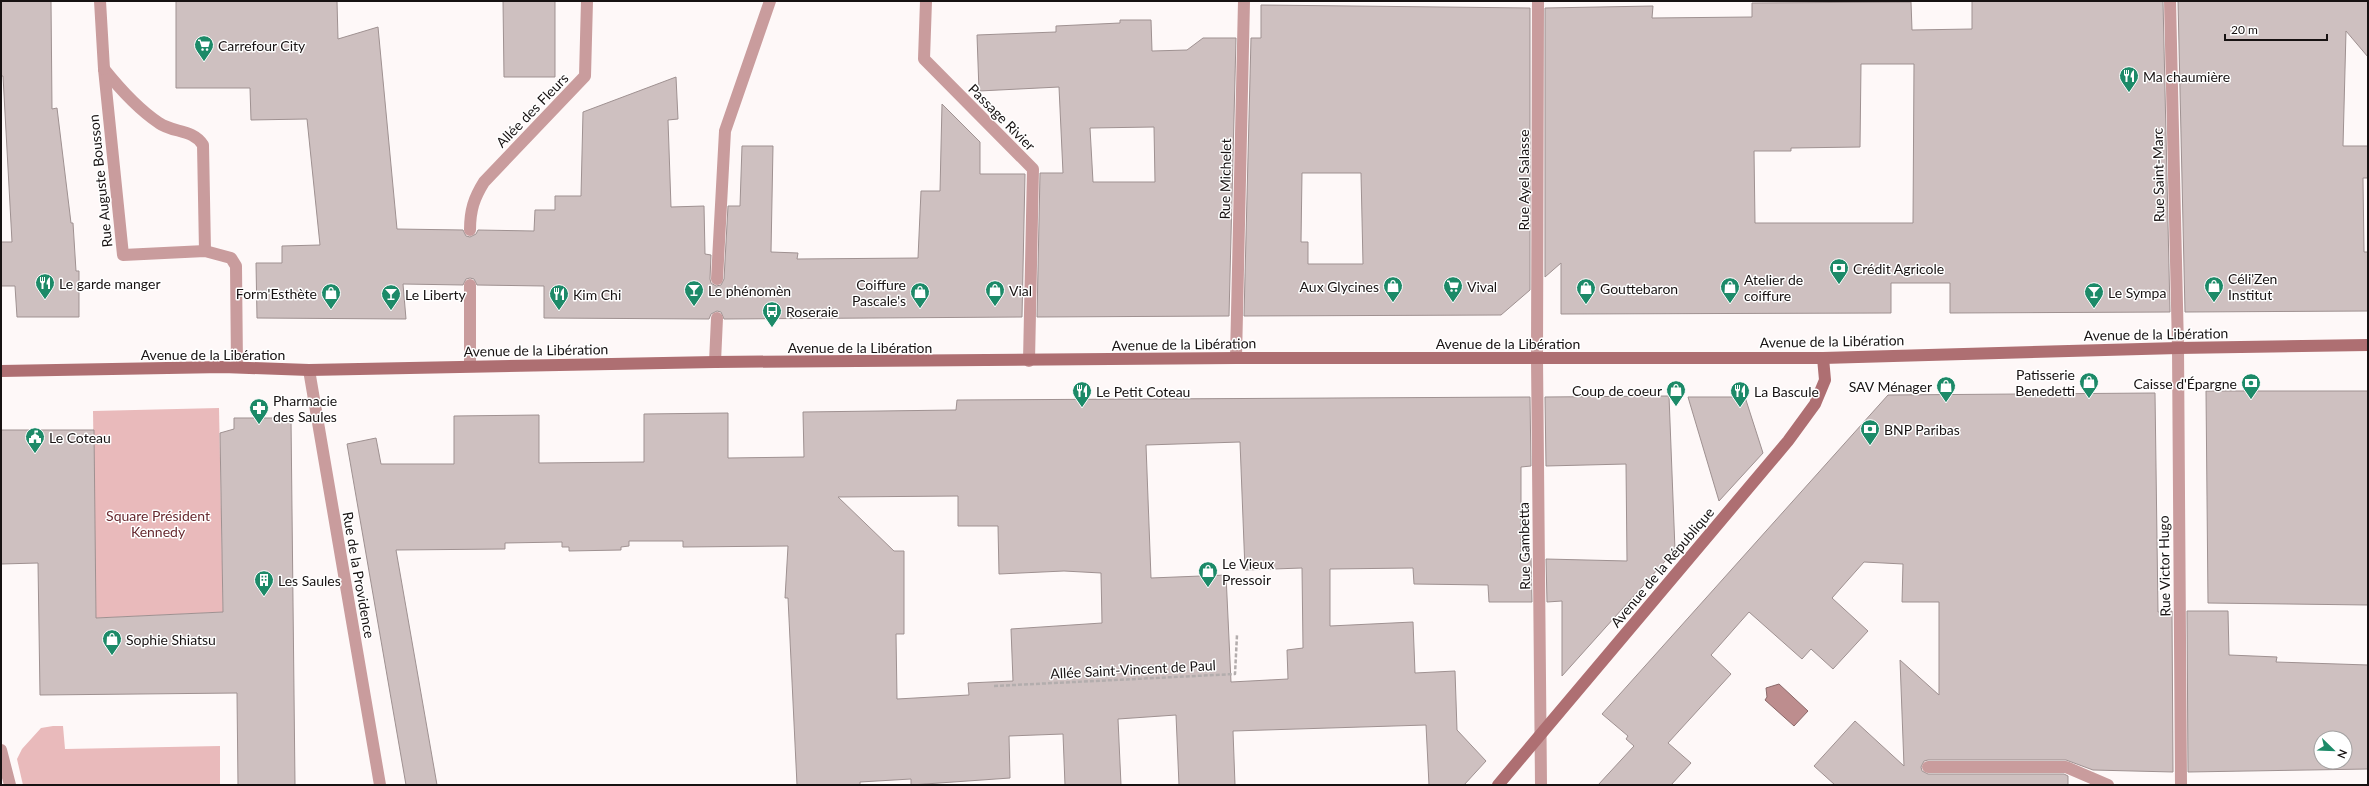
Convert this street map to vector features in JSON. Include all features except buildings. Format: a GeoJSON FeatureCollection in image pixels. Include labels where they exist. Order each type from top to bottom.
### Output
{"type":"FeatureCollection","features":[{"type":"Feature","properties":{"kind":"street","name":"Rue Auguste Bousson"},"geometry":{"type":"LineString","coordinates":[[100,1],[104,69],[123,255],[205,251],[231,258],[236,266],[236,367]]}},
{"type":"Feature","properties":{"kind":"street","name":"Allée des Fleurs"},"geometry":{"type":"LineString","coordinates":[[470,230],[470,212],[474,199],[484,182],[585,76],[587,1]]}},
{"type":"Feature","properties":{"kind":"street"},"geometry":{"type":"LineString","coordinates":[[717,279],[724,131],[770,1]]}},
{"type":"Feature","properties":{"kind":"street","name":"Passage Rivier"},"geometry":{"type":"LineString","coordinates":[[926,1],[924,59],[1033,168],[1029,361]]}},
{"type":"Feature","properties":{"kind":"street","name":"Rue Michelet"},"geometry":{"type":"LineString","coordinates":[[1236,358],[1244,1]]}},
{"type":"Feature","properties":{"kind":"street","name":"Rue Ayel Salasse"},"geometry":{"type":"LineString","coordinates":[[1537,358],[1538,1]]}},
{"type":"Feature","properties":{"kind":"street","name":"Rue Saint-Marc"},"geometry":{"type":"LineString","coordinates":[[2170,1],[2178,348]]}},
{"type":"Feature","properties":{"kind":"street"},"geometry":{"type":"LineString","coordinates":[[104,69],[119,88],[161,124],[198,137],[202,145],[205,251]]}},
{"type":"Feature","properties":{"kind":"street"},"geometry":{"type":"LineString","coordinates":[[470,285],[470,366]]}},
{"type":"Feature","properties":{"kind":"street"},"geometry":{"type":"LineString","coordinates":[[716,362],[718,318]]}},
{"type":"Feature","properties":{"kind":"street","name":"Avenue de la Libération"},"geometry":{"type":"LineString","coordinates":[[1,371],[236,367],[309,370],[716,362],[1029,361],[1236,358],[1823,358],[2178,348],[2368,345]]}},
{"type":"Feature","properties":{"kind":"street","name":"Rue Victor Hugo"},"geometry":{"type":"LineString","coordinates":[[2178,348],[2181,785]]}},
{"type":"Feature","properties":{"kind":"street","name":"Rue Gambetta"},"geometry":{"type":"LineString","coordinates":[[1537,358],[1542,734],[1541,785]]}},
{"type":"Feature","properties":{"kind":"street","name":"Avenue de la République"},"geometry":{"type":"LineString","coordinates":[[1498,785],[1788,441],[1817,398],[1825,380],[1823,358]]}},
{"type":"Feature","properties":{"kind":"street","name":"Rue de la Providence"},"geometry":{"type":"LineString","coordinates":[[309,370],[380,785]]}},
{"type":"Feature","properties":{"kind":"street"},"geometry":{"type":"LineString","coordinates":[[1,750],[10,785]]}},
{"type":"Feature","properties":{"kind":"street"},"geometry":{"type":"LineString","coordinates":[[1928,767],[2066,767],[2108,785]]}},
{"type":"Feature","properties":{"kind":"path","name":"Allée Saint-Vincent de Paul"},"geometry":{"type":"LineString","coordinates":[[994,686],[1235,674],[1238,635]]}},
{"type":"Feature","properties":{"kind":"green space","name":"Square Président Kennedy"},"geometry":{"type":"Polygon","coordinates":[[[219,408],[223,612],[96,618],[93,411],[219,408]]]}},
{"type":"Feature","properties":{"kind":"green space"},"geometry":{"type":"Polygon","coordinates":[[[63,726],[65,749],[220,746],[220,785],[23,785],[17,759],[22,749],[41,728],[63,726]]]}},
{"type":"Feature","properties":{"kind":"shaded area"},"geometry":{"type":"Polygon","coordinates":[[[1779,684],[1808,711],[1794,726],[1765,700],[1767,697],[1766,688],[1779,684]]]}},
{"type":"Feature","properties":{"kind":"place","name":"Carrefour City"},"geometry":{"type":"Point","coordinates":[204,62]}},
{"type":"Feature","properties":{"kind":"place","name":"Ma chaumière"},"geometry":{"type":"Point","coordinates":[2129,93]}},
{"type":"Feature","properties":{"kind":"place","name":"Crédit Agricole"},"geometry":{"type":"Point","coordinates":[1839,285]}},
{"type":"Feature","properties":{"kind":"place","name":"Le garde manger"},"geometry":{"type":"Point","coordinates":[45,300]}},
{"type":"Feature","properties":{"kind":"place","name":"Aux Glycines"},"geometry":{"type":"Point","coordinates":[1393,303]}},
{"type":"Feature","properties":{"kind":"place","name":"Vival"},"geometry":{"type":"Point","coordinates":[1453,303]}},
{"type":"Feature","properties":{"kind":"place","name":"Céli'Zen Institut"},"geometry":{"type":"Point","coordinates":[2214,303]}},
{"type":"Feature","properties":{"kind":"place","name":"Atelier de coiffure"},"geometry":{"type":"Point","coordinates":[1730,304]}},
{"type":"Feature","properties":{"kind":"place","name":"Gouttebaron"},"geometry":{"type":"Point","coordinates":[1586,305]}},
{"type":"Feature","properties":{"kind":"place","name":"Le phénomèn"},"geometry":{"type":"Point","coordinates":[694,307]}},
{"type":"Feature","properties":{"kind":"place","name":"Vial"},"geometry":{"type":"Point","coordinates":[995,307]}},
{"type":"Feature","properties":{"kind":"place","name":"Coiffure Pascale's"},"geometry":{"type":"Point","coordinates":[920,309]}},
{"type":"Feature","properties":{"kind":"place","name":"Le Sympa"},"geometry":{"type":"Point","coordinates":[2094,309]}},
{"type":"Feature","properties":{"kind":"place","name":"Form'Esthète"},"geometry":{"type":"Point","coordinates":[331,310]}},
{"type":"Feature","properties":{"kind":"place","name":"Le Liberty"},"geometry":{"type":"Point","coordinates":[391,311]}},
{"type":"Feature","properties":{"kind":"place","name":"Kim Chi"},"geometry":{"type":"Point","coordinates":[559,311]}},
{"type":"Feature","properties":{"kind":"place","name":"Roseraie"},"geometry":{"type":"Point","coordinates":[772,328]}},
{"type":"Feature","properties":{"kind":"place","name":"Patisserie Benedetti"},"geometry":{"type":"Point","coordinates":[2089,399]}},
{"type":"Feature","properties":{"kind":"place","name":"Caisse d'Épargne"},"geometry":{"type":"Point","coordinates":[2251,400]}},
{"type":"Feature","properties":{"kind":"place","name":"SAV Ménager"},"geometry":{"type":"Point","coordinates":[1946,403]}},
{"type":"Feature","properties":{"kind":"place","name":"Coup de coeur"},"geometry":{"type":"Point","coordinates":[1676,407]}},
{"type":"Feature","properties":{"kind":"place","name":"Le Petit Coteau"},"geometry":{"type":"Point","coordinates":[1082,408]}},
{"type":"Feature","properties":{"kind":"place","name":"La Bascule"},"geometry":{"type":"Point","coordinates":[1740,408]}},
{"type":"Feature","properties":{"kind":"place","name":"Pharmacie des Saules"},"geometry":{"type":"Point","coordinates":[259,425]}},
{"type":"Feature","properties":{"kind":"place","name":"BNP Paribas"},"geometry":{"type":"Point","coordinates":[1870,446]}},
{"type":"Feature","properties":{"kind":"place","name":"Le Coteau"},"geometry":{"type":"Point","coordinates":[35,454]}},
{"type":"Feature","properties":{"kind":"place","name":"Le Vieux Pressoir"},"geometry":{"type":"Point","coordinates":[1208,588]}},
{"type":"Feature","properties":{"kind":"place","name":"Les Saules"},"geometry":{"type":"Point","coordinates":[264,597]}},
{"type":"Feature","properties":{"kind":"place","name":"Sophie Shiatsu"},"geometry":{"type":"Point","coordinates":[112,656]}}]}
